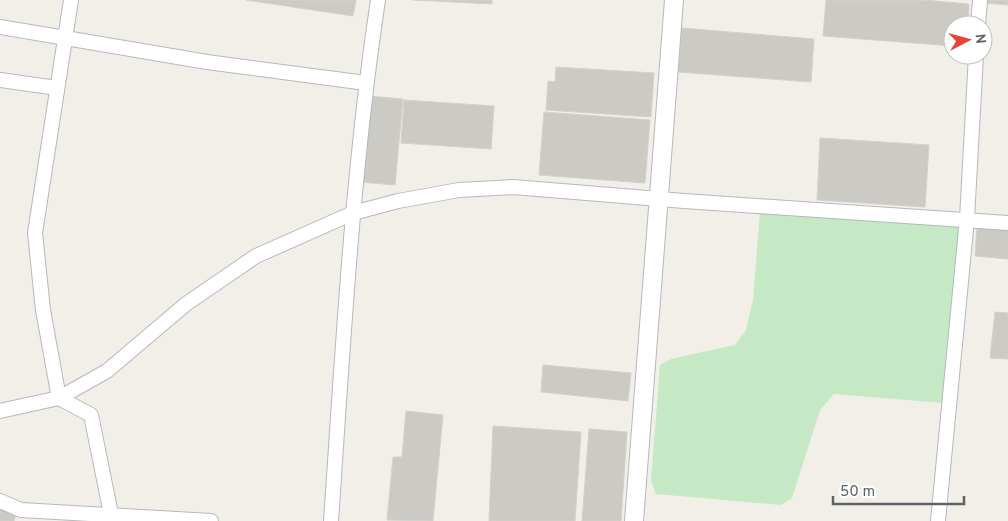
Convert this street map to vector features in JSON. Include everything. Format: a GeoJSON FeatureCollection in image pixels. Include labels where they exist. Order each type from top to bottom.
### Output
{"type":"FeatureCollection","features":[{"type":"Feature","properties":{"kind":"street"},"geometry":{"type":"LineString","coordinates":[[59,398],[43,310],[35,234],[70,0]]}},
{"type":"Feature","properties":{"kind":"street"},"geometry":{"type":"LineString","coordinates":[[331,521],[353,213],[366,83],[378,0]]}},
{"type":"Feature","properties":{"kind":"street"},"geometry":{"type":"LineString","coordinates":[[634,521],[674,0]]}},
{"type":"Feature","properties":{"kind":"street"},"geometry":{"type":"LineString","coordinates":[[979,15],[980,0]]}},
{"type":"Feature","properties":{"kind":"street"},"geometry":{"type":"LineString","coordinates":[[0,27],[207,62],[366,83]]}},
{"type":"Feature","properties":{"kind":"street"},"geometry":{"type":"LineString","coordinates":[[938,521],[966,219],[975,65]]}},
{"type":"Feature","properties":{"kind":"street"},"geometry":{"type":"LineString","coordinates":[[0,80],[57,88]]}},
{"type":"Feature","properties":{"kind":"street"},"geometry":{"type":"LineString","coordinates":[[0,411],[59,398],[108,371],[186,304],[256,256],[353,213],[398,201],[459,190],[504,187],[658,200],[1008,223]]}},
{"type":"Feature","properties":{"kind":"street"},"geometry":{"type":"LineString","coordinates":[[59,398],[91,415],[111,514]]}},
{"type":"Feature","properties":{"kind":"street"},"geometry":{"type":"LineString","coordinates":[[0,502],[21,516],[111,514],[211,521]]}},
{"type":"Feature","properties":{"kind":"green space"},"geometry":{"type":"Polygon","coordinates":[[[760,212],[956,224],[960,231],[944,403],[834,394],[820,410],[792,498],[781,505],[656,494],[651,480],[660,365],[671,359],[735,345],[746,330],[753,300],[760,212]]]}},
{"type":"Feature","properties":{"kind":"building"},"geometry":{"type":"Polygon","coordinates":[[[246,0],[356,0],[353,16],[246,0]]]}},
{"type":"Feature","properties":{"kind":"building"},"geometry":{"type":"Polygon","coordinates":[[[413,0],[492,0],[492,4],[413,0]]]}},
{"type":"Feature","properties":{"kind":"building"},"geometry":{"type":"Polygon","coordinates":[[[826,0],[924,0],[969,4],[968,15],[943,15],[943,45],[823,36],[826,0]]]}},
{"type":"Feature","properties":{"kind":"building"},"geometry":{"type":"Polygon","coordinates":[[[985,0],[1008,0],[1008,5],[985,3],[985,0]]]}},
{"type":"Feature","properties":{"kind":"building"},"geometry":{"type":"Polygon","coordinates":[[[682,28],[814,39],[811,82],[678,72],[682,28]]]}},
{"type":"Feature","properties":{"kind":"building"},"geometry":{"type":"Polygon","coordinates":[[[556,67],[654,73],[651,117],[546,110],[548,81],[555,82],[556,67]]]}},
{"type":"Feature","properties":{"kind":"building"},"geometry":{"type":"Polygon","coordinates":[[[368,96],[403,99],[395,185],[360,182],[368,96]]]}},
{"type":"Feature","properties":{"kind":"building"},"geometry":{"type":"Polygon","coordinates":[[[404,100],[494,106],[491,149],[401,143],[404,100]]]}},
{"type":"Feature","properties":{"kind":"building"},"geometry":{"type":"Polygon","coordinates":[[[544,112],[650,120],[645,183],[539,175],[544,112]]]}},
{"type":"Feature","properties":{"kind":"building"},"geometry":{"type":"Polygon","coordinates":[[[820,138],[929,145],[925,207],[817,200],[820,138]]]}},
{"type":"Feature","properties":{"kind":"building"},"geometry":{"type":"Polygon","coordinates":[[[977,227],[1008,230],[1008,259],[975,256],[977,227]]]}},
{"type":"Feature","properties":{"kind":"building"},"geometry":{"type":"Polygon","coordinates":[[[995,312],[1008,313],[1008,359],[990,358],[995,312]]]}},
{"type":"Feature","properties":{"kind":"building"},"geometry":{"type":"Polygon","coordinates":[[[543,365],[631,373],[628,401],[541,392],[543,365]]]}},
{"type":"Feature","properties":{"kind":"building"},"geometry":{"type":"Polygon","coordinates":[[[406,411],[443,415],[433,521],[387,520],[393,457],[402,457],[406,411]]]}},
{"type":"Feature","properties":{"kind":"building"},"geometry":{"type":"Polygon","coordinates":[[[493,426],[581,432],[575,521],[489,521],[493,426]]]}},
{"type":"Feature","properties":{"kind":"building"},"geometry":{"type":"Polygon","coordinates":[[[589,429],[627,432],[621,521],[582,521],[589,429]]]}},
{"type":"Feature","properties":{"kind":"building"},"geometry":{"type":"Polygon","coordinates":[[[0,506],[17,512],[14,521],[0,521],[0,506]]]}}]}
